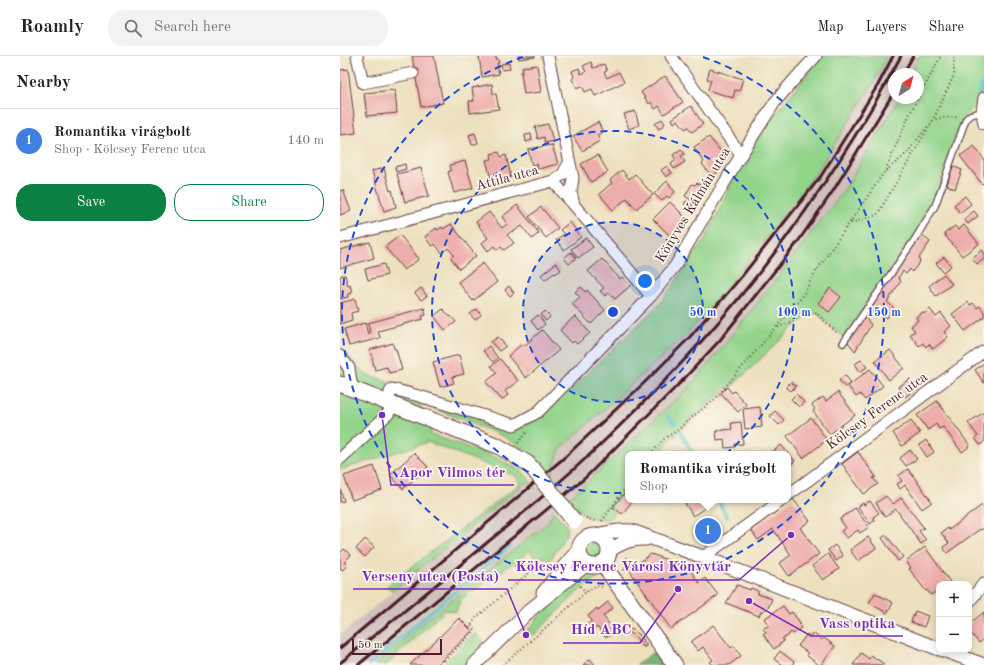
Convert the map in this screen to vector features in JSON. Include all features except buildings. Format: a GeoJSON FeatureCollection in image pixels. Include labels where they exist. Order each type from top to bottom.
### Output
{"type":"FeatureCollection","features":[{"type":"Feature","properties":{"kind":"main road"},"geometry":{"type":"LineString","coordinates":[[346,387],[389,408],[498,446],[527,463],[577,518],[587,541]]}},
{"type":"Feature","properties":{"kind":"main road"},"geometry":{"type":"LineString","coordinates":[[587,541],[604,540],[607,545],[599,559]]}},
{"type":"Feature","properties":{"kind":"main road"},"geometry":{"type":"LineString","coordinates":[[587,541],[579,555],[582,561],[599,559]]}},
{"type":"Feature","properties":{"kind":"main road"},"geometry":{"type":"LineString","coordinates":[[599,559],[671,663]]}},
{"type":"Feature","properties":{"kind":"street"},"geometry":{"type":"LineString","coordinates":[[357,56],[363,83],[413,73]]}},
{"type":"Feature","properties":{"kind":"street"},"geometry":{"type":"LineString","coordinates":[[548,56],[573,178],[571,192],[574,205]]}},
{"type":"Feature","properties":{"kind":"street"},"geometry":{"type":"LineString","coordinates":[[671,56],[741,155]]}},
{"type":"Feature","properties":{"kind":"street","name":"Könyves Kálmán utca"},"geometry":{"type":"LineString","coordinates":[[389,408],[390,392],[392,389],[514,426],[538,412],[651,296],[675,266],[741,155],[775,102],[814,57]]}},
{"type":"Feature","properties":{"kind":"street"},"geometry":{"type":"LineString","coordinates":[[984,98],[982,119],[984,124]]}},
{"type":"Feature","properties":{"kind":"street","name":"Attila utca"},"geometry":{"type":"LineString","coordinates":[[340,238],[553,181],[563,174],[569,163]]}},
{"type":"Feature","properties":{"kind":"street"},"geometry":{"type":"LineString","coordinates":[[553,181],[651,296]]}},
{"type":"Feature","properties":{"kind":"street","name":"Kölcsey Ferenc utca"},"geometry":{"type":"LineString","coordinates":[[791,493],[984,351]]}},
{"type":"Feature","properties":{"kind":"street"},"geometry":{"type":"LineString","coordinates":[[340,356],[349,368],[346,387]]}},
{"type":"Feature","properties":{"kind":"street"},"geometry":{"type":"LineString","coordinates":[[340,459],[389,408]]}},
{"type":"Feature","properties":{"kind":"street"},"geometry":{"type":"LineString","coordinates":[[703,557],[778,503]]}},
{"type":"Feature","properties":{"kind":"street"},"geometry":{"type":"LineString","coordinates":[[474,665],[530,610],[562,569],[587,541],[610,531],[620,530],[632,531],[936,645]]}},
{"type":"Feature","properties":{"kind":"street"},"geometry":{"type":"LineString","coordinates":[[530,610],[624,542],[633,539],[656,541]]}},
{"type":"Feature","properties":{"kind":"street"},"geometry":{"type":"LineString","coordinates":[[972,598],[984,583]]}},
{"type":"Feature","properties":{"kind":"street"},"geometry":{"type":"LineString","coordinates":[[955,653],[984,665]]}},
{"type":"Feature","properties":{"kind":"lane"},"geometry":{"type":"LineString","coordinates":[[844,342],[915,240],[935,206],[966,119],[970,115],[983,111]]}},
{"type":"Feature","properties":{"kind":"path"},"geometry":{"type":"LineString","coordinates":[[653,451],[665,438],[678,430],[714,400],[802,297],[815,273],[886,171],[910,113],[941,56]]}},
{"type":"Feature","properties":{"kind":"path"},"geometry":{"type":"LineString","coordinates":[[850,223],[877,215],[933,120],[954,75],[954,56]]}},
{"type":"Feature","properties":{"kind":"path"},"geometry":{"type":"LineString","coordinates":[[886,171],[906,154],[933,120],[939,118],[956,117],[966,119]]}},
{"type":"Feature","properties":{"kind":"path"},"geometry":{"type":"LineString","coordinates":[[777,327],[815,312],[844,342]]}},
{"type":"Feature","properties":{"kind":"path"},"geometry":{"type":"LineString","coordinates":[[516,446],[527,432]]}},
{"type":"Feature","properties":{"kind":"path"},"geometry":{"type":"LineString","coordinates":[[577,518],[601,524],[602,519],[625,488]]}},
{"type":"Feature","properties":{"kind":"path"},"geometry":{"type":"LineString","coordinates":[[469,628],[476,618],[537,566],[552,564]]}},
{"type":"Feature","properties":{"kind":"path"},"geometry":{"type":"LineString","coordinates":[[503,665],[586,592],[597,584],[605,588]]}},
{"type":"Feature","properties":{"kind":"path"},"geometry":{"type":"LineString","coordinates":[[482,609],[490,607]]}},
{"type":"Feature","properties":{"kind":"path"},"geometry":{"type":"LineString","coordinates":[[442,660],[443,662],[475,630],[471,625]]}},
{"type":"Feature","properties":{"kind":"shaded area"},"geometry":{"type":"Polygon","coordinates":[[[887,56],[919,56],[914,68],[888,68],[888,104],[896,104],[843,192],[764,295],[712,360],[684,392],[573,495],[568,497],[554,510],[549,522],[423,623],[375,665],[340,665],[340,635],[526,482],[537,489],[551,476],[560,449],[686,335],[739,273],[816,173],[874,82],[887,56]]]}},
{"type":"Feature","properties":{"kind":"green space"},"geometry":{"type":"Polygon","coordinates":[[[824,56],[887,56],[874,82],[816,173],[739,273],[686,335],[560,449],[551,476],[530,454],[503,436],[418,402],[432,427],[430,434],[494,457],[522,471],[537,489],[526,482],[392,591],[387,586],[521,483],[516,476],[428,442],[340,470],[340,348],[366,375],[412,388],[417,401],[515,429],[542,417],[660,304],[706,238],[744,157],[780,108],[819,60],[824,56]]]}},
{"type":"Feature","properties":{"kind":"green space"},"geometry":{"type":"Polygon","coordinates":[[[919,56],[984,56],[984,88],[979,102],[963,117],[933,206],[913,238],[844,338],[814,311],[796,325],[729,389],[727,388],[680,430],[661,451],[625,451],[625,495],[618,508],[609,519],[589,517],[581,512],[568,497],[573,495],[684,392],[712,360],[764,295],[843,192],[896,104],[924,104],[924,68],[914,68],[919,56]]]}},
{"type":"Feature","properties":{"kind":"green space"},"geometry":{"type":"Polygon","coordinates":[[[553,510],[567,527],[566,535],[550,560],[540,556],[536,559],[530,551],[460,600],[456,612],[445,610],[386,665],[375,665],[423,623],[549,522],[553,510]]]}},
{"type":"Feature","properties":{"kind":"green space"},"geometry":{"type":"Polygon","coordinates":[[[591,543],[597,543],[602,548],[600,557],[597,559],[591,559],[586,554],[586,548],[591,543]]]}},
{"type":"Feature","properties":{"kind":"green space"},"geometry":{"type":"Polygon","coordinates":[[[582,572],[599,578],[584,586],[533,636],[527,631],[567,583],[582,572]]]}},
{"type":"Feature","properties":{"kind":"green space"},"geometry":{"type":"Polygon","coordinates":[[[475,633],[486,645],[465,665],[443,665],[475,633]]]}},
{"type":"Feature","properties":{"kind":"green space"},"geometry":{"type":"Polygon","coordinates":[[[655,651],[665,665],[637,665],[655,651]]]}},
{"type":"Feature","properties":{"kind":"waterway"},"geometry":{"type":"LineString","coordinates":[[978,97],[984,80]]}},
{"type":"Feature","properties":{"kind":"waterway"},"geometry":{"type":"LineString","coordinates":[[667,415],[675,424]]}},
{"type":"Feature","properties":{"kind":"waterway"},"geometry":{"type":"LineString","coordinates":[[680,431],[691,451]]}},
{"type":"Feature","properties":{"kind":"waterway"},"geometry":{"type":"LineString","coordinates":[[720,503],[727,517]]}},
{"type":"Feature","properties":{"kind":"waterway"},"geometry":{"type":"LineString","coordinates":[[369,665],[510,546]]}},
{"type":"Feature","properties":{"kind":"railway"},"geometry":{"type":"LineString","coordinates":[[340,648],[565,457],[644,383],[689,338],[742,276],[821,176],[878,85],[893,56]]}},
{"type":"Feature","properties":{"kind":"railway"},"geometry":{"type":"LineString","coordinates":[[340,663],[533,505],[589,455],[661,385],[698,345],[751,283],[812,201],[850,144],[901,56]]}},
{"type":"Feature","properties":{"kind":"railway"},"geometry":{"type":"LineString","coordinates":[[906,68],[913,56]]}},
{"type":"Feature","properties":{"kind":"railway"},"geometry":{"type":"LineString","coordinates":[[358,665],[585,478],[682,381],[720,340],[797,243],[833,191],[888,102]]}},
{"type":"Feature","properties":{"kind":"place","name":"Apor Vilmos tér"},"geometry":{"type":"Point","coordinates":[382,415]}},
{"type":"Feature","properties":{"kind":"place","name":"Romantika virágbolt"},"geometry":{"type":"Point","coordinates":[708,531]}},
{"type":"Feature","properties":{"kind":"place","name":"Kölcsey Ferenc Városi Könyvtár"},"geometry":{"type":"Point","coordinates":[791,535]}},
{"type":"Feature","properties":{"kind":"place","name":"Híd ABC"},"geometry":{"type":"Point","coordinates":[678,589]}},
{"type":"Feature","properties":{"kind":"place","name":"Vass optika"},"geometry":{"type":"Point","coordinates":[749,601]}},
{"type":"Feature","properties":{"kind":"place","name":"Verseny utca (Posta)"},"geometry":{"type":"Point","coordinates":[526,635]}}]}
